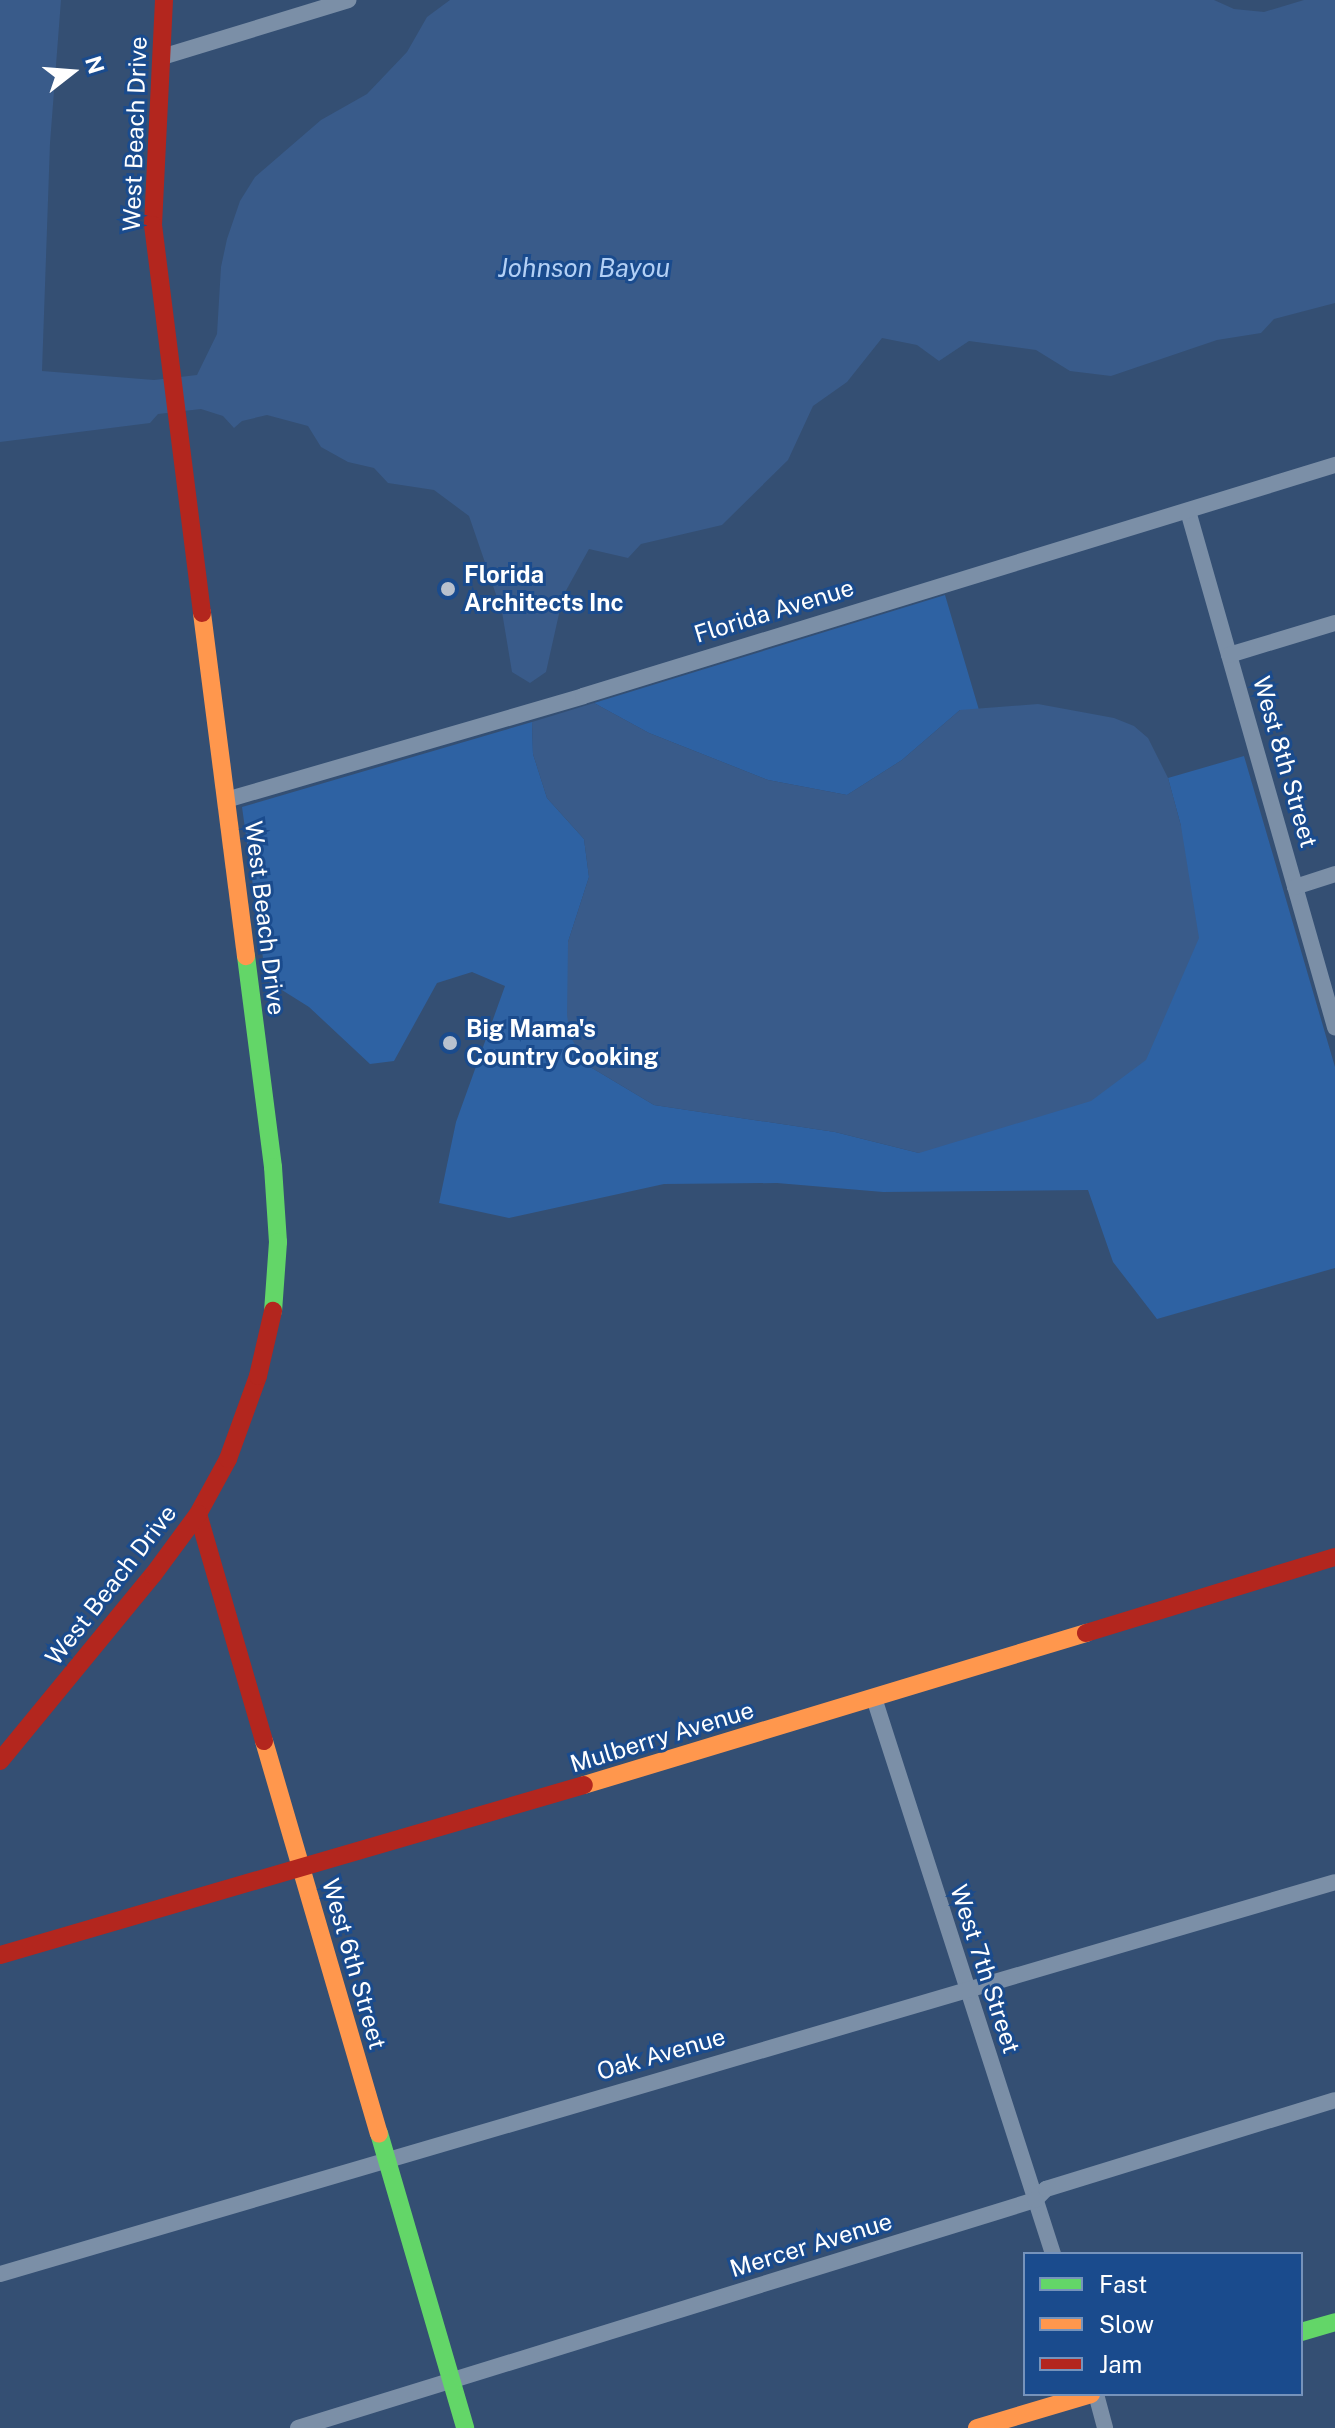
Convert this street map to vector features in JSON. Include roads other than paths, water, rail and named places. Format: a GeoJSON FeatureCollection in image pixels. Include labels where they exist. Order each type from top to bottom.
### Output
{"type":"FeatureCollection","features":[{"type":"Feature","properties":{"kind":"main road","name":"West Beach Drive"},"geometry":{"type":"LineString","coordinates":[[0,1761],[153,1575],[198,1514],[228,1459],[251,1399],[269,1334],[277,1273],[273,1167],[153,217],[164,0]]}},
{"type":"Feature","properties":{"kind":"main road","name":"West 6th Street"},"geometry":{"type":"LineString","coordinates":[[198,1514],[465,2428]]}},
{"type":"Feature","properties":{"kind":"main road","name":"Mulberry Avenue"},"geometry":{"type":"LineString","coordinates":[[0,1955],[874,1698],[1335,1557]]}},
{"type":"Feature","properties":{"kind":"main road"},"geometry":{"type":"LineString","coordinates":[[1303,2331],[1335,2322]]}},
{"type":"Feature","properties":{"kind":"main road"},"geometry":{"type":"LineString","coordinates":[[977,2428],[1086,2396]]}},
{"type":"Feature","properties":{"kind":"street"},"geometry":{"type":"LineString","coordinates":[[162,57],[349,0]]}},
{"type":"Feature","properties":{"kind":"street","name":"Florida Avenue"},"geometry":{"type":"LineString","coordinates":[[226,800],[583,696],[1335,465]]}},
{"type":"Feature","properties":{"kind":"street","name":"West 8th Street"},"geometry":{"type":"LineString","coordinates":[[1188,511],[1335,1027]]}},
{"type":"Feature","properties":{"kind":"street"},"geometry":{"type":"LineString","coordinates":[[1229,655],[1335,623]]}},
{"type":"Feature","properties":{"kind":"street"},"geometry":{"type":"LineString","coordinates":[[1295,887],[1335,874]]}},
{"type":"Feature","properties":{"kind":"street","name":"West 7th Street"},"geometry":{"type":"LineString","coordinates":[[874,1698],[1052,2252]]}},
{"type":"Feature","properties":{"kind":"street","name":"Oak Avenue"},"geometry":{"type":"LineString","coordinates":[[0,2274],[1335,1882]]}},
{"type":"Feature","properties":{"kind":"street","name":"Mercer Avenue"},"geometry":{"type":"LineString","coordinates":[[298,2428],[1035,2200],[1046,2189],[1335,2100]]}},
{"type":"Feature","properties":{"kind":"street"},"geometry":{"type":"LineString","coordinates":[[1094,2396],[1105,2428]]}},
{"type":"Feature","properties":{"kind":"water","name":"Johnson Bayou"},"geometry":{"type":"Polygon","coordinates":[[[0,0],[61,0],[50,143],[42,371],[154,380],[197,375],[217,334],[221,267],[227,239],[240,201],[255,177],[321,120],[367,94],[407,52],[427,17],[450,0],[1214,0],[1234,9],[1264,12],[1304,0],[1335,0],[1335,303],[1274,319],[1261,333],[1217,340],[1111,376],[1070,371],[1036,350],[969,341],[939,361],[917,345],[882,338],[847,382],[813,406],[788,460],[722,525],[641,544],[628,558],[589,549],[563,596],[546,672],[530,683],[512,672],[502,612],[469,516],[434,490],[388,483],[374,468],[348,462],[321,447],[308,426],[267,415],[242,421],[234,428],[223,416],[201,409],[158,414],[150,423],[0,442],[0,0]]]}},
{"type":"Feature","properties":{"kind":"water"},"geometry":{"type":"Polygon","coordinates":[[[594,703],[649,733],[768,780],[847,795],[902,760],[960,710],[1038,704],[1114,718],[1134,726],[1148,738],[1168,778],[1181,826],[1199,938],[1146,1060],[1091,1101],[919,1153],[835,1132],[654,1105],[587,1065],[570,1036],[567,1015],[568,942],[589,877],[584,839],[547,798],[533,754],[532,722],[594,703]]]}},
{"type":"Feature","properties":{"kind":"place","name":"Florida Architects Inc"},"geometry":{"type":"Point","coordinates":[448,589]}},
{"type":"Feature","properties":{"kind":"place","name":"Big Mama's Country Cooking"},"geometry":{"type":"Point","coordinates":[450,1043]}}]}
